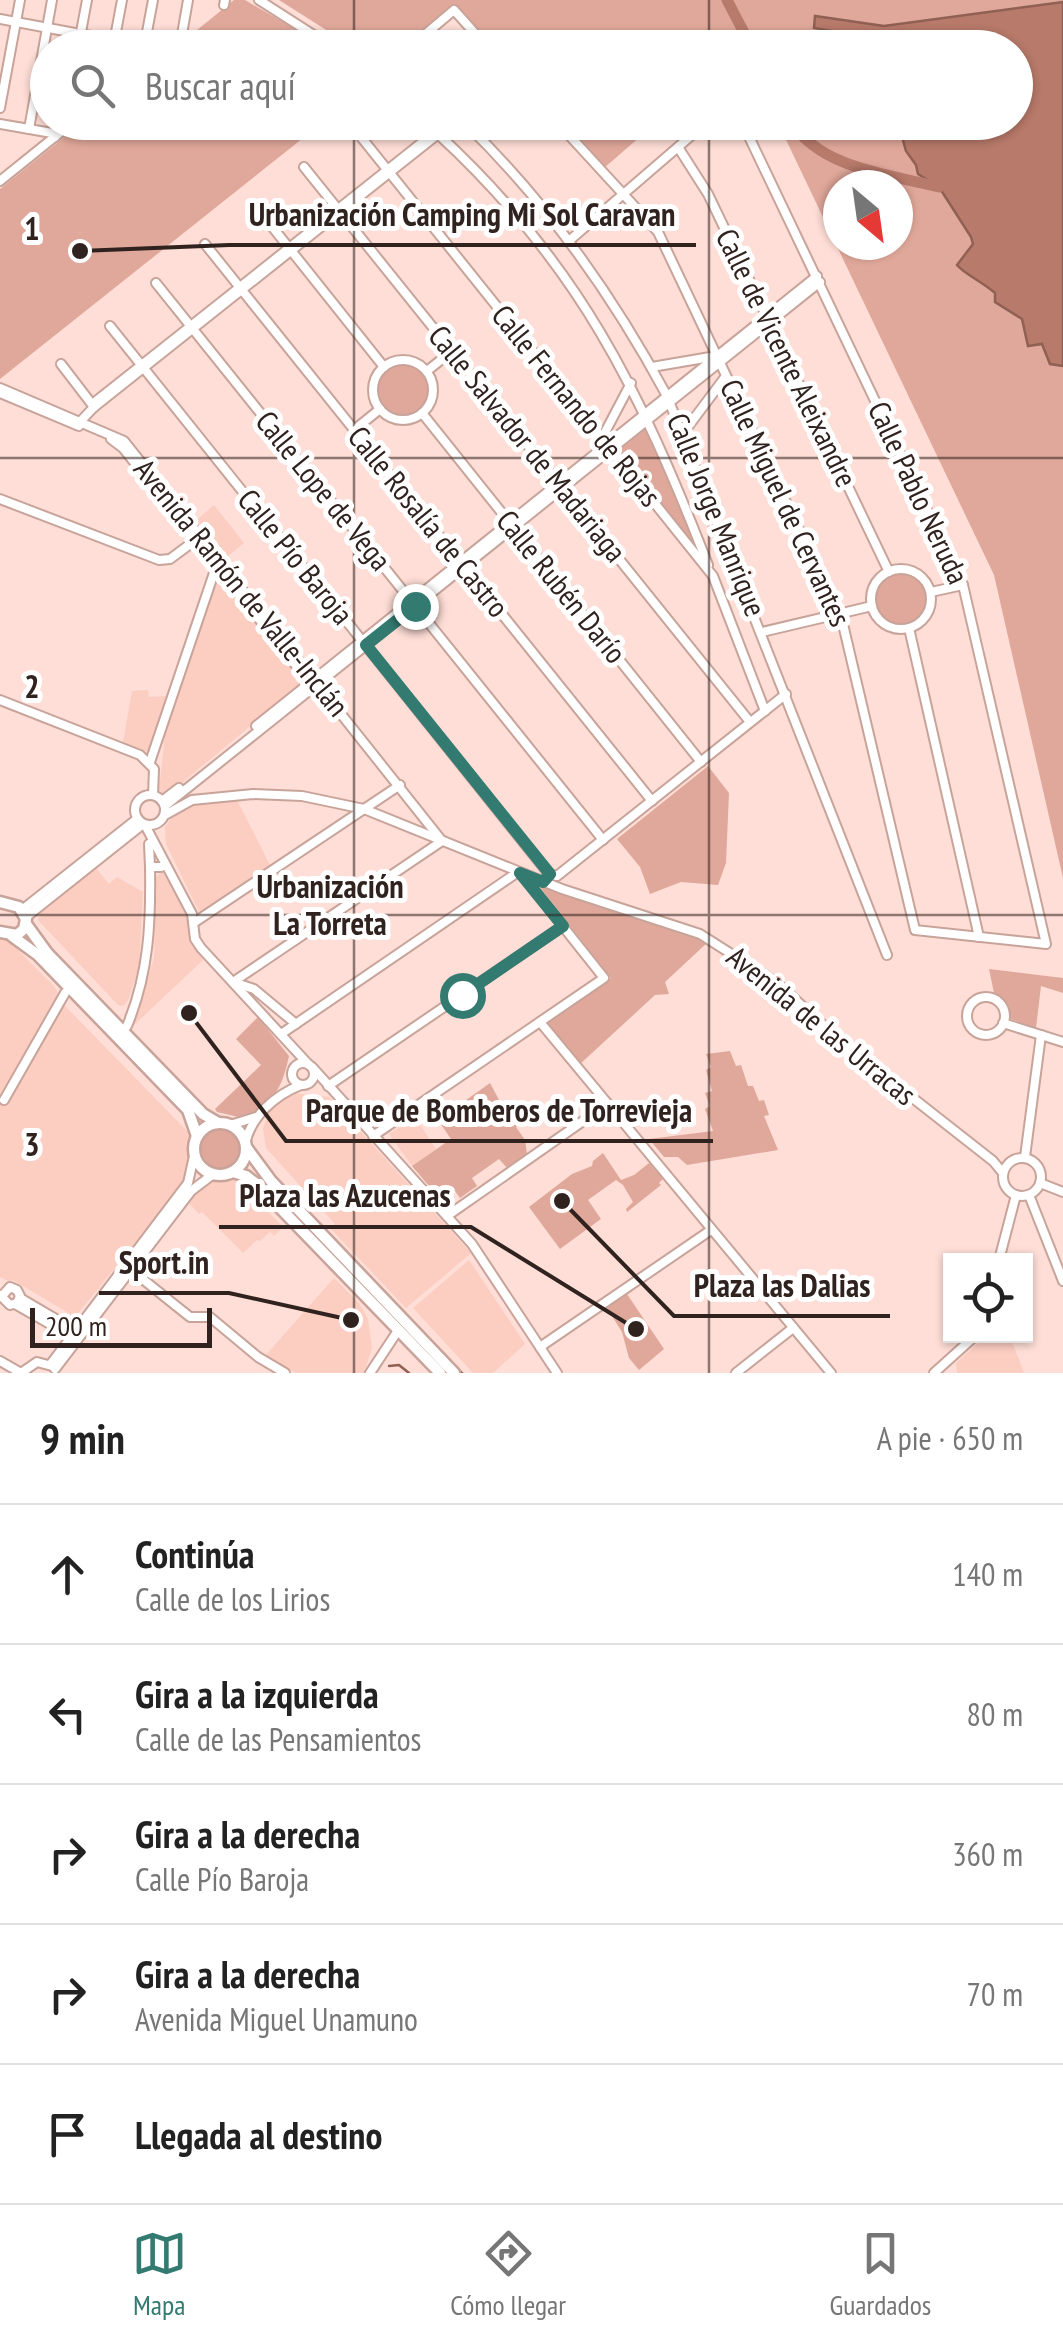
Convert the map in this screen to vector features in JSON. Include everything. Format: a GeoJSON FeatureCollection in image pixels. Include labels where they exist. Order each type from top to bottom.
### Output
{"type":"FeatureCollection","features":[{"type":"Feature","properties":{"kind":"main road"},"geometry":{"type":"LineString","coordinates":[[3,905],[25,917],[46,952],[203,1114],[239,1132],[271,1182],[454,1373]]}},
{"type":"Feature","properties":{"kind":"main road"},"geometry":{"type":"LineString","coordinates":[[5,936],[21,932],[25,917]]}},
{"type":"Feature","properties":{"kind":"main road"},"geometry":{"type":"LineString","coordinates":[[5,936],[38,955],[188,1110],[197,1136],[194,1156],[199,1166],[212,1174],[233,1172],[260,1186],[440,1373]]}},
{"type":"Feature","properties":{"kind":"main road"},"geometry":{"type":"LineString","coordinates":[[197,1136],[208,1126],[224,1124]]}},
{"type":"Feature","properties":{"kind":"main road"},"geometry":{"type":"LineString","coordinates":[[233,1172],[244,1159],[245,1146]]}},
{"type":"Feature","properties":{"kind":"street"},"geometry":{"type":"LineString","coordinates":[[0,108],[20,0]]}},
{"type":"Feature","properties":{"kind":"street"},"geometry":{"type":"LineString","coordinates":[[47,28],[52,0]]}},
{"type":"Feature","properties":{"kind":"street"},"geometry":{"type":"LineString","coordinates":[[82,30],[87,0]]}},
{"type":"Feature","properties":{"kind":"street"},"geometry":{"type":"LineString","coordinates":[[117,30],[122,0]]}},
{"type":"Feature","properties":{"kind":"street"},"geometry":{"type":"LineString","coordinates":[[147,30],[152,0]]}},
{"type":"Feature","properties":{"kind":"street"},"geometry":{"type":"LineString","coordinates":[[183,30],[188,0]]}},
{"type":"Feature","properties":{"kind":"street"},"geometry":{"type":"LineString","coordinates":[[259,0],[306,30]]}},
{"type":"Feature","properties":{"kind":"street"},"geometry":{"type":"LineString","coordinates":[[430,30],[454,10],[472,30]]}},
{"type":"Feature","properties":{"kind":"street"},"geometry":{"type":"LineString","coordinates":[[0,19],[58,30]]}},
{"type":"Feature","properties":{"kind":"street"},"geometry":{"type":"LineString","coordinates":[[0,124],[29,129],[30,123]]}},
{"type":"Feature","properties":{"kind":"street"},"geometry":{"type":"LineString","coordinates":[[0,181],[51,140]]}},
{"type":"Feature","properties":{"kind":"street","name":"Calle Fernando de Rojas"},"geometry":{"type":"LineString","coordinates":[[363,140],[712,576],[764,711]]}},
{"type":"Feature","properties":{"kind":"street"},"geometry":{"type":"LineString","coordinates":[[78,423],[94,406],[425,140]]}},
{"type":"Feature","properties":{"kind":"street"},"geometry":{"type":"LineString","coordinates":[[451,140],[541,244],[590,312],[647,416],[712,576]]}},
{"type":"Feature","properties":{"kind":"street","name":"Calle Jorge Manrique"},"geometry":{"type":"LineString","coordinates":[[481,140],[531,191],[570,240],[620,311],[669,399],[887,955]]}},
{"type":"Feature","properties":{"kind":"street","name":"Calle Miguel de Cervantes"},"geometry":{"type":"LineString","coordinates":[[574,140],[658,232],[839,614],[848,635],[915,930],[979,937]]}},
{"type":"Feature","properties":{"kind":"street"},"geometry":{"type":"LineString","coordinates":[[570,240],[687,140]]}},
{"type":"Feature","properties":{"kind":"street","name":"Calle Pablo Neruda"},"geometry":{"type":"LineString","coordinates":[[751,140],[963,585],[1046,944],[979,937]]}},
{"type":"Feature","properties":{"kind":"street","name":"Calle de Vicente Aleixandre"},"geometry":{"type":"LineString","coordinates":[[678,148],[708,194],[889,572]]}},
{"type":"Feature","properties":{"kind":"street","name":"Calle Salvador de Madariaga"},"geometry":{"type":"LineString","coordinates":[[304,167],[750,722]]}},
{"type":"Feature","properties":{"kind":"street"},"geometry":{"type":"LineString","coordinates":[[254,204],[384,367]]}},
{"type":"Feature","properties":{"kind":"street","name":"Calle Rosalía de Castro"},"geometry":{"type":"LineString","coordinates":[[205,244],[652,801]]}},
{"type":"Feature","properties":{"kind":"street"},"geometry":{"type":"LineString","coordinates":[[163,811],[314,682],[607,444],[818,279]]}},
{"type":"Feature","properties":{"kind":"street","name":"Calle Lope de Vega"},"geometry":{"type":"LineString","coordinates":[[156,283],[603,840]]}},
{"type":"Feature","properties":{"kind":"street","name":"Calle Pío Baroja"},"geometry":{"type":"LineString","coordinates":[[110,326],[550,874]]}},
{"type":"Feature","properties":{"kind":"street"},"geometry":{"type":"LineString","coordinates":[[427,371],[452,351]]}},
{"type":"Feature","properties":{"kind":"street"},"geometry":{"type":"LineString","coordinates":[[652,367],[718,359]]}},
{"type":"Feature","properties":{"kind":"street"},"geometry":{"type":"LineString","coordinates":[[403,360],[427,371],[432,397],[422,414],[403,420],[380,409],[373,387],[384,367],[403,360]]}},
{"type":"Feature","properties":{"kind":"street"},"geometry":{"type":"LineString","coordinates":[[61,364],[94,406]]}},
{"type":"Feature","properties":{"kind":"street"},"geometry":{"type":"LineString","coordinates":[[684,432],[726,376]]}},
{"type":"Feature","properties":{"kind":"street"},"geometry":{"type":"LineString","coordinates":[[607,444],[631,383]]}},
{"type":"Feature","properties":{"kind":"street","name":"Avenida Ramón de Valle-Inclán"},"geometry":{"type":"LineString","coordinates":[[0,390],[124,441],[217,563],[442,840]]}},
{"type":"Feature","properties":{"kind":"street"},"geometry":{"type":"LineString","coordinates":[[354,430],[380,409]]}},
{"type":"Feature","properties":{"kind":"street","name":"Calle Rubén Darío"},"geometry":{"type":"LineString","coordinates":[[422,414],[701,762]]}},
{"type":"Feature","properties":{"kind":"street","name":"Avenida Ramón de Valle-Inclán"},"geometry":{"type":"LineString","coordinates":[[78,423],[115,440],[217,563]]}},
{"type":"Feature","properties":{"kind":"street"},"geometry":{"type":"LineString","coordinates":[[0,500],[159,560],[170,559],[198,539]]}},
{"type":"Feature","properties":{"kind":"street"},"geometry":{"type":"LineString","coordinates":[[181,552],[186,528]]}},
{"type":"Feature","properties":{"kind":"street"},"geometry":{"type":"LineString","coordinates":[[181,552],[204,551]]}},
{"type":"Feature","properties":{"kind":"street"},"geometry":{"type":"LineString","coordinates":[[150,762],[217,563]]}},
{"type":"Feature","properties":{"kind":"street"},"geometry":{"type":"LineString","coordinates":[[901,569],[918,574],[931,592],[929,612],[909,628],[895,629],[883,624],[872,606],[873,589],[889,572],[901,569]]}},
{"type":"Feature","properties":{"kind":"street"},"geometry":{"type":"LineString","coordinates":[[931,592],[963,585]]}},
{"type":"Feature","properties":{"kind":"street"},"geometry":{"type":"LineString","coordinates":[[762,632],[872,606]]}},
{"type":"Feature","properties":{"kind":"street"},"geometry":{"type":"LineString","coordinates":[[909,628],[979,937]]}},
{"type":"Feature","properties":{"kind":"street"},"geometry":{"type":"LineString","coordinates":[[543,882],[550,874],[557,876],[786,694]]}},
{"type":"Feature","properties":{"kind":"street"},"geometry":{"type":"LineString","coordinates":[[0,700],[140,754],[150,762],[156,776]]}},
{"type":"Feature","properties":{"kind":"street"},"geometry":{"type":"LineString","coordinates":[[164,856],[160,842],[163,811],[153,795],[165,718]]}},
{"type":"Feature","properties":{"kind":"street"},"geometry":{"type":"LineString","coordinates":[[195,922],[400,785]]}},
{"type":"Feature","properties":{"kind":"street","name":"Avenida de las Urracas"},"geometry":{"type":"LineString","coordinates":[[142,823],[192,800],[253,794],[302,796],[364,809],[543,882],[690,930],[780,985],[844,1044],[1004,1169]]}},
{"type":"Feature","properties":{"kind":"street"},"geometry":{"type":"LineString","coordinates":[[153,795],[138,801],[134,809],[164,856],[195,922],[195,939],[200,948],[472,1244],[557,1373]]}},
{"type":"Feature","properties":{"kind":"street"},"geometry":{"type":"LineString","coordinates":[[25,917],[142,823]]}},
{"type":"Feature","properties":{"kind":"street"},"geometry":{"type":"LineString","coordinates":[[233,982],[442,840]]}},
{"type":"Feature","properties":{"kind":"street"},"geometry":{"type":"LineString","coordinates":[[127,1026],[149,951],[150,844]]}},
{"type":"Feature","properties":{"kind":"street"},"geometry":{"type":"LineString","coordinates":[[150,867],[160,866]]}},
{"type":"Feature","properties":{"kind":"street"},"geometry":{"type":"LineString","coordinates":[[284,1038],[296,1024],[519,872],[604,978],[373,1136]]}},
{"type":"Feature","properties":{"kind":"street"},"geometry":{"type":"LineString","coordinates":[[330,1089],[563,926]]}},
{"type":"Feature","properties":{"kind":"street"},"geometry":{"type":"LineString","coordinates":[[233,982],[254,989],[296,1024]]}},
{"type":"Feature","properties":{"kind":"street"},"geometry":{"type":"LineString","coordinates":[[4,1100],[64,993]]}},
{"type":"Feature","properties":{"kind":"street"},"geometry":{"type":"LineString","coordinates":[[992,998],[1002,1006],[1007,1024],[995,1033],[978,1034],[967,1021],[968,1009],[976,1000],[992,998]]}},
{"type":"Feature","properties":{"kind":"street"},"geometry":{"type":"LineString","coordinates":[[540,1022],[830,1373]]}},
{"type":"Feature","properties":{"kind":"street"},"geometry":{"type":"LineString","coordinates":[[1007,1024],[1063,1042]]}},
{"type":"Feature","properties":{"kind":"street"},"geometry":{"type":"LineString","coordinates":[[1025,1157],[1041,1035]]}},
{"type":"Feature","properties":{"kind":"street"},"geometry":{"type":"LineString","coordinates":[[284,1038],[295,1058],[294,1080],[303,1086],[330,1089]]}},
{"type":"Feature","properties":{"kind":"street"},"geometry":{"type":"LineString","coordinates":[[245,1146],[256,1117],[281,1094],[293,1071],[300,1064],[311,1066]]}},
{"type":"Feature","properties":{"kind":"street"},"geometry":{"type":"LineString","coordinates":[[281,1094],[314,1077],[311,1066]]}},
{"type":"Feature","properties":{"kind":"street"},"geometry":{"type":"LineString","coordinates":[[447,1216],[606,1104]]}},
{"type":"Feature","properties":{"kind":"street"},"geometry":{"type":"LineString","coordinates":[[224,1124],[256,1117]]}},
{"type":"Feature","properties":{"kind":"street"},"geometry":{"type":"LineString","coordinates":[[128,1268],[188,1184],[194,1156]]}},
{"type":"Feature","properties":{"kind":"street"},"geometry":{"type":"LineString","coordinates":[[1025,1157],[1037,1164],[1040,1183],[1029,1194],[1016,1195],[1005,1186],[1004,1169],[1011,1160],[1025,1157]]}},
{"type":"Feature","properties":{"kind":"street"},"geometry":{"type":"LineString","coordinates":[[0,1361],[21,1373],[32,1364],[54,1369],[75,1335],[191,1190],[212,1174]]}},
{"type":"Feature","properties":{"kind":"street"},"geometry":{"type":"LineString","coordinates":[[1040,1183],[1063,1192]]}},
{"type":"Feature","properties":{"kind":"street"},"geometry":{"type":"LineString","coordinates":[[1029,1194],[1063,1281]]}},
{"type":"Feature","properties":{"kind":"street"},"geometry":{"type":"LineString","coordinates":[[1000,1253],[1016,1195]]}},
{"type":"Feature","properties":{"kind":"street"},"geometry":{"type":"LineString","coordinates":[[540,1347],[710,1230]]}},
{"type":"Feature","properties":{"kind":"street"},"geometry":{"type":"LineString","coordinates":[[128,1268],[190,1317],[210,1317],[258,1357],[286,1373]]}},
{"type":"Feature","properties":{"kind":"street"},"geometry":{"type":"LineString","coordinates":[[17,1301],[16,1288],[1,1292],[6,1304],[17,1301],[75,1335]]}},
{"type":"Feature","properties":{"kind":"street"},"geometry":{"type":"LineString","coordinates":[[736,1373],[792,1328]]}},
{"type":"Feature","properties":{"kind":"street"},"geometry":{"type":"LineString","coordinates":[[370,1373],[399,1329]]}},
{"type":"Feature","properties":{"kind":"street"},"geometry":{"type":"LineString","coordinates":[[934,1373],[967,1343]]}},
{"type":"Feature","properties":{"kind":"street"},"geometry":{"type":"LineString","coordinates":[[944,1364],[950,1373]]}},
{"type":"Feature","properties":{"kind":"shaded area"},"geometry":{"type":"Polygon","coordinates":[[[234,0],[245,0],[297,30],[197,30],[234,0]]]}},
{"type":"Feature","properties":{"kind":"shaded area"},"geometry":{"type":"Polygon","coordinates":[[[279,0],[1063,0],[1063,878],[994,575],[843,260],[913,260],[913,170],[823,170],[823,217],[786,140],[1033,140],[1033,30],[476,30],[454,7],[426,30],[326,30],[279,0]]]}},
{"type":"Feature","properties":{"kind":"shaded area"},"geometry":{"type":"Polygon","coordinates":[[[1063,2],[1063,366],[1050,364],[1042,344],[1028,346],[1022,319],[995,302],[995,293],[957,265],[973,244],[971,237],[939,187],[918,174],[903,140],[1033,140],[1033,30],[814,28],[815,16],[884,26],[1063,2]]]}},
{"type":"Feature","properties":{"kind":"shaded area"},"geometry":{"type":"Polygon","coordinates":[[[61,140],[301,140],[0,379],[0,189],[61,140]]]}},
{"type":"Feature","properties":{"kind":"shaded area"},"geometry":{"type":"Polygon","coordinates":[[[578,140],[636,140],[604,168],[578,140]]]}},
{"type":"Feature","properties":{"kind":"shaded area"},"geometry":{"type":"Polygon","coordinates":[[[403,364],[422,371],[429,390],[422,409],[403,416],[384,409],[377,390],[384,371],[403,364]]]}},
{"type":"Feature","properties":{"kind":"shaded area"},"geometry":{"type":"Polygon","coordinates":[[[648,424],[699,551],[615,449],[648,424]]]}},
{"type":"Feature","properties":{"kind":"shaded area"},"geometry":{"type":"Polygon","coordinates":[[[214,505],[244,543],[223,560],[193,523],[214,505]]]}},
{"type":"Feature","properties":{"kind":"shaded area"},"geometry":{"type":"Polygon","coordinates":[[[901,572],[920,580],[928,599],[920,618],[901,626],[882,618],[874,599],[882,580],[901,572]]]}},
{"type":"Feature","properties":{"kind":"shaded area"},"geometry":{"type":"Polygon","coordinates":[[[219,575],[304,682],[167,795],[159,790],[165,734],[219,575]]]}},
{"type":"Feature","properties":{"kind":"shaded area"},"geometry":{"type":"Polygon","coordinates":[[[148,690],[149,697],[166,696],[148,752],[123,742],[132,691],[148,690]]]}},
{"type":"Feature","properties":{"kind":"shaded area"},"geometry":{"type":"Polygon","coordinates":[[[708,766],[729,793],[726,863],[718,885],[681,882],[650,894],[640,867],[617,839],[708,766]]]}},
{"type":"Feature","properties":{"kind":"shaded area"},"geometry":{"type":"Polygon","coordinates":[[[237,800],[271,867],[200,914],[166,844],[165,827],[188,806],[237,800]]]}},
{"type":"Feature","properties":{"kind":"shaded area"},"geometry":{"type":"Polygon","coordinates":[[[96,868],[109,884],[117,877],[143,892],[139,967],[123,1006],[38,920],[41,912],[96,868]]]}},
{"type":"Feature","properties":{"kind":"shaded area"},"geometry":{"type":"Polygon","coordinates":[[[162,871],[187,914],[191,942],[203,960],[133,1026],[154,958],[156,877],[162,871]]]}},
{"type":"Feature","properties":{"kind":"shaded area"},"geometry":{"type":"Polygon","coordinates":[[[539,886],[708,942],[665,982],[669,994],[655,995],[579,1065],[663,1161],[657,1161],[545,1024],[611,978],[539,886]]]}},
{"type":"Feature","properties":{"kind":"shaded area"},"geometry":{"type":"Polygon","coordinates":[[[0,932],[54,986],[64,1005],[189,1133],[188,1169],[179,1189],[75,1317],[13,1280],[0,1277],[0,932]]]}},
{"type":"Feature","properties":{"kind":"shaded area"},"geometry":{"type":"Polygon","coordinates":[[[989,969],[1063,978],[1063,993],[1041,986],[1036,1028],[1011,1019],[1005,1003],[994,993],[989,969]]]}},
{"type":"Feature","properties":{"kind":"shaded area"},"geometry":{"type":"Polygon","coordinates":[[[258,1017],[289,1056],[280,1085],[270,1100],[243,1118],[217,1112],[215,1109],[261,1065],[236,1039],[258,1017]]]}},
{"type":"Feature","properties":{"kind":"shaded area"},"geometry":{"type":"Polygon","coordinates":[[[730,1051],[736,1066],[741,1065],[748,1086],[753,1086],[759,1101],[764,1100],[769,1115],[764,1116],[778,1150],[687,1165],[678,1157],[664,1157],[649,1139],[713,1131],[705,1109],[710,1106],[705,1093],[712,1091],[706,1054],[730,1051]]]}},
{"type":"Feature","properties":{"kind":"shaded area"},"geometry":{"type":"Polygon","coordinates":[[[490,1083],[506,1113],[514,1108],[523,1122],[516,1127],[525,1140],[527,1154],[507,1168],[499,1159],[472,1178],[477,1186],[460,1198],[455,1191],[441,1200],[412,1166],[451,1139],[438,1120],[490,1083]]]}},
{"type":"Feature","properties":{"kind":"shaded area"},"geometry":{"type":"Polygon","coordinates":[[[292,1093],[329,1097],[471,1253],[406,1308],[331,1229],[335,1224],[266,1148],[263,1129],[268,1112],[292,1093]]]}},
{"type":"Feature","properties":{"kind":"shaded area"},"geometry":{"type":"Polygon","coordinates":[[[415,1117],[436,1149],[412,1166],[389,1134],[415,1117]]]}},
{"type":"Feature","properties":{"kind":"shaded area"},"geometry":{"type":"Polygon","coordinates":[[[219,1128],[234,1134],[240,1149],[234,1164],[219,1170],[204,1164],[198,1149],[204,1134],[219,1128]]]}},
{"type":"Feature","properties":{"kind":"shaded area"},"geometry":{"type":"Polygon","coordinates":[[[603,1153],[621,1180],[649,1163],[663,1179],[661,1185],[627,1212],[633,1202],[616,1180],[588,1200],[601,1219],[560,1249],[529,1207],[572,1174],[592,1166],[603,1153]]]}},
{"type":"Feature","properties":{"kind":"shaded area"},"geometry":{"type":"Polygon","coordinates":[[[236,1179],[283,1227],[274,1236],[270,1232],[257,1240],[243,1253],[187,1201],[207,1182],[236,1179]]]}},
{"type":"Feature","properties":{"kind":"shaded area"},"geometry":{"type":"Polygon","coordinates":[[[469,1260],[525,1344],[493,1373],[473,1373],[413,1308],[469,1260]]]}},
{"type":"Feature","properties":{"kind":"shaded area"},"geometry":{"type":"Polygon","coordinates":[[[334,1278],[359,1303],[368,1319],[372,1348],[364,1373],[296,1373],[265,1356],[334,1278]]]}},
{"type":"Feature","properties":{"kind":"shaded area"},"geometry":{"type":"Polygon","coordinates":[[[627,1294],[664,1349],[639,1370],[629,1358],[622,1332],[607,1308],[627,1294]]]}},
{"type":"Feature","properties":{"kind":"shaded area"},"geometry":{"type":"Polygon","coordinates":[[[978,1343],[1013,1343],[1024,1373],[957,1373],[956,1363],[978,1343]]]}},
{"type":"Feature","properties":{"kind":"waterway"},"geometry":{"type":"LineString","coordinates":[[727,0],[743,30]]}},
{"type":"Feature","properties":{"kind":"waterway"},"geometry":{"type":"LineString","coordinates":[[807,140],[838,160],[939,187]]}},
{"type":"Feature","properties":{"kind":"waterway"},"geometry":{"type":"LineString","coordinates":[[271,1173],[462,1373]]}},
{"type":"Feature","properties":{"kind":"waterway"},"geometry":{"type":"LineString","coordinates":[[389,1366],[399,1365],[409,1373]]}},
{"type":"Feature","properties":{"kind":"place","name":"Urbanización Camping Mi Sol Caravan"},"geometry":{"type":"Point","coordinates":[80,251]}},
{"type":"Feature","properties":{"kind":"place","name":"Parque de Bomberos de Torrevieja"},"geometry":{"type":"Point","coordinates":[189,1013]}},
{"type":"Feature","properties":{"kind":"place","name":"Plaza las Dalias"},"geometry":{"type":"Point","coordinates":[562,1201]}},
{"type":"Feature","properties":{"kind":"place","name":"Sport.in"},"geometry":{"type":"Point","coordinates":[351,1320]}},
{"type":"Feature","properties":{"kind":"place","name":"Plaza las Azucenas"},"geometry":{"type":"Point","coordinates":[636,1329]}},
{"type":"Feature","properties":{"kind":"district","name":"Urbanización La Torreta"},"geometry":{"type":"Point","coordinates":[330,906]}},
{"type":"Feature","properties":{"kind":"route"},"geometry":{"type":"LineString","coordinates":[[415,606],[366,645],[550,874],[543,882],[520,873],[563,926],[462,995]]}}]}
